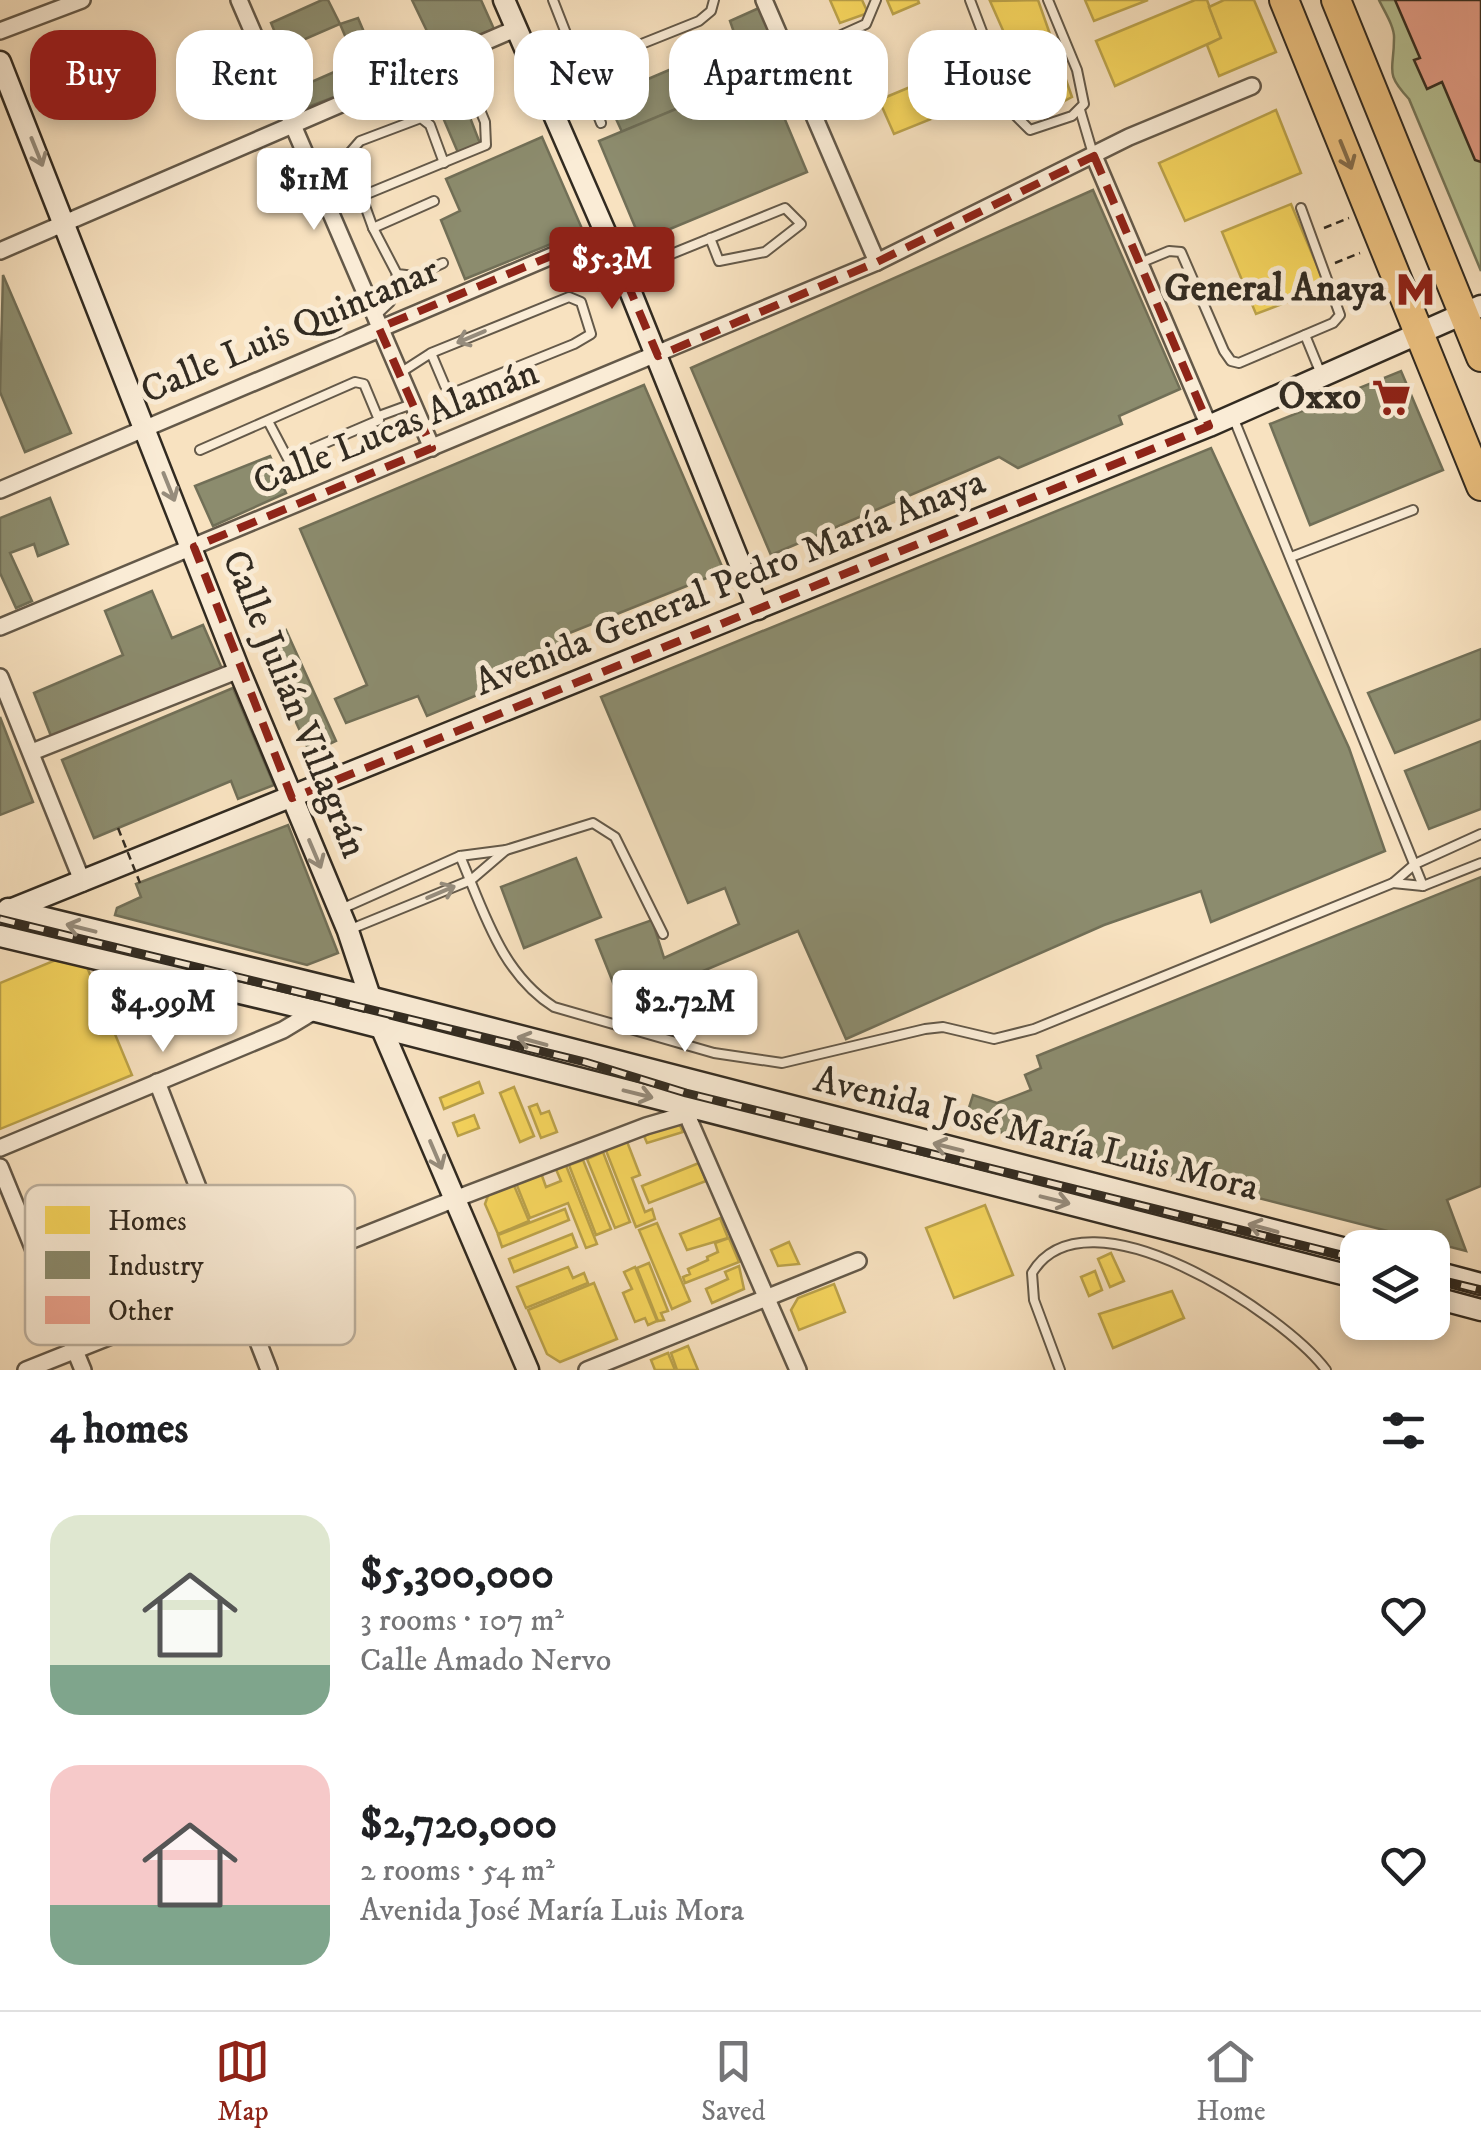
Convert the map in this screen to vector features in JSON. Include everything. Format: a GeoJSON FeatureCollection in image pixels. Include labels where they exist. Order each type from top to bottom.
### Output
{"type":"FeatureCollection","features":[{"type":"Feature","properties":{"kind":"highway"},"geometry":{"type":"LineString","coordinates":[[1284,0],[1481,486]]}},
{"type":"Feature","properties":{"kind":"highway"},"geometry":{"type":"LineString","coordinates":[[1336,0],[1440,257],[1475,305],[1481,357]]}},
{"type":"Feature","properties":{"kind":"street"},"geometry":{"type":"LineString","coordinates":[[0,31],[82,0]]}},
{"type":"Feature","properties":{"kind":"street"},"geometry":{"type":"LineString","coordinates":[[239,0],[432,448]]}},
{"type":"Feature","properties":{"kind":"street"},"geometry":{"type":"LineString","coordinates":[[504,0],[658,356],[758,609]]}},
{"type":"Feature","properties":{"kind":"street"},"geometry":{"type":"LineString","coordinates":[[764,0],[776,30]]}},
{"type":"Feature","properties":{"kind":"street"},"geometry":{"type":"LineString","coordinates":[[494,38],[516,29]]}},
{"type":"Feature","properties":{"kind":"street","name":"Calle Julián Villagrán"},"geometry":{"type":"LineString","coordinates":[[0,62],[239,670],[348,931],[383,1030],[528,1370]]}},
{"type":"Feature","properties":{"kind":"street","name":"Calle Lucas Alamán"},"geometry":{"type":"LineString","coordinates":[[0,627],[877,262],[1094,156],[1252,86]]}},
{"type":"Feature","properties":{"kind":"street"},"geometry":{"type":"LineString","coordinates":[[0,252],[333,107]]}},
{"type":"Feature","properties":{"kind":"street"},"geometry":{"type":"LineString","coordinates":[[815,120],[877,262]]}},
{"type":"Feature","properties":{"kind":"street"},"geometry":{"type":"LineString","coordinates":[[1094,156],[1209,426]]}},
{"type":"Feature","properties":{"kind":"street","name":"Calle Luis Quintanar"},"geometry":{"type":"LineString","coordinates":[[0,490],[377,322],[606,233]]}},
{"type":"Feature","properties":{"kind":"street","name":"Avenida General Pedro María Anaya"},"geometry":{"type":"LineString","coordinates":[[3,910],[83,882],[1209,426],[1419,336],[1475,305]]}},
{"type":"Feature","properties":{"kind":"street"},"geometry":{"type":"LineString","coordinates":[[32,752],[239,670]]}},
{"type":"Feature","properties":{"kind":"street"},"geometry":{"type":"LineString","coordinates":[[0,677],[83,882]]}},
{"type":"Feature","properties":{"kind":"street","name":"Avenida José María Luis Mora"},"geometry":{"type":"LineString","coordinates":[[3,910],[370,997],[1340,1247]]}},
{"type":"Feature","properties":{"kind":"street","name":"Avenida José María Luis Mora"},"geometry":{"type":"LineString","coordinates":[[0,936],[320,1012],[687,1110],[1340,1273]]}},
{"type":"Feature","properties":{"kind":"street"},"geometry":{"type":"LineString","coordinates":[[0,1148],[320,1012],[346,992]]}},
{"type":"Feature","properties":{"kind":"street"},"geometry":{"type":"LineString","coordinates":[[156,1082],[196,1185]]}},
{"type":"Feature","properties":{"kind":"street"},"geometry":{"type":"LineString","coordinates":[[690,1082],[687,1110],[798,1370]]}},
{"type":"Feature","properties":{"kind":"street"},"geometry":{"type":"LineString","coordinates":[[355,1239],[687,1110]]}},
{"type":"Feature","properties":{"kind":"street"},"geometry":{"type":"LineString","coordinates":[[0,1167],[25,1227]]}},
{"type":"Feature","properties":{"kind":"street"},"geometry":{"type":"LineString","coordinates":[[588,1370],[858,1261]]}},
{"type":"Feature","properties":{"kind":"street"},"geometry":{"type":"LineString","coordinates":[[1450,1276],[1481,1284]]}},
{"type":"Feature","properties":{"kind":"street"},"geometry":{"type":"LineString","coordinates":[[1450,1302],[1481,1310]]}},
{"type":"Feature","properties":{"kind":"street"},"geometry":{"type":"LineString","coordinates":[[74,1345],[84,1370]]}},
{"type":"Feature","properties":{"kind":"street"},"geometry":{"type":"LineString","coordinates":[[26,1370],[89,1345]]}},
{"type":"Feature","properties":{"kind":"street"},"geometry":{"type":"LineString","coordinates":[[259,1345],[269,1370]]}},
{"type":"Feature","properties":{"kind":"lane"},"geometry":{"type":"LineString","coordinates":[[553,0],[565,30]]}},
{"type":"Feature","properties":{"kind":"lane"},"geometry":{"type":"LineString","coordinates":[[649,41],[699,21],[711,11],[714,0]]}},
{"type":"Feature","properties":{"kind":"lane"},"geometry":{"type":"LineString","coordinates":[[853,30],[866,24],[876,0]]}},
{"type":"Feature","properties":{"kind":"lane"},"geometry":{"type":"LineString","coordinates":[[970,0],[1018,123],[1037,130],[1080,110]]}},
{"type":"Feature","properties":{"kind":"lane"},"geometry":{"type":"LineString","coordinates":[[1048,0],[1078,70],[1084,96],[1080,110],[1094,156]]}},
{"type":"Feature","properties":{"kind":"lane"},"geometry":{"type":"LineString","coordinates":[[377,322],[390,302],[397,274],[373,228],[348,150],[408,120],[420,118],[430,126],[444,162]]}},
{"type":"Feature","properties":{"kind":"lane"},"geometry":{"type":"LineString","coordinates":[[362,196],[481,149],[489,138],[482,120]]}},
{"type":"Feature","properties":{"kind":"lane"},"geometry":{"type":"LineString","coordinates":[[373,228],[434,202]]}},
{"type":"Feature","properties":{"kind":"lane"},"geometry":{"type":"LineString","coordinates":[[623,273],[710,238],[786,208],[801,224],[765,252],[719,261],[710,238]]}},
{"type":"Feature","properties":{"kind":"lane"},"geometry":{"type":"LineString","coordinates":[[1140,263],[1180,252],[1224,351],[1234,364],[1333,323],[1340,315],[1301,208]]}},
{"type":"Feature","properties":{"kind":"lane"},"geometry":{"type":"LineString","coordinates":[[397,274],[409,277],[443,264]]}},
{"type":"Feature","properties":{"kind":"lane"},"geometry":{"type":"LineString","coordinates":[[400,373],[431,353],[569,297],[580,302],[590,328],[590,334],[574,344],[455,392],[445,386],[431,353]]}},
{"type":"Feature","properties":{"kind":"lane"},"geometry":{"type":"LineString","coordinates":[[1306,335],[1322,378]]}},
{"type":"Feature","properties":{"kind":"lane"},"geometry":{"type":"LineString","coordinates":[[200,450],[360,382],[379,416]]}},
{"type":"Feature","properties":{"kind":"lane"},"geometry":{"type":"LineString","coordinates":[[268,420],[288,459],[373,425],[379,416],[413,404]]}},
{"type":"Feature","properties":{"kind":"lane"},"geometry":{"type":"LineString","coordinates":[[1233,416],[1423,886]]}},
{"type":"Feature","properties":{"kind":"lane"},"geometry":{"type":"LineString","coordinates":[[1291,557],[1414,510]]}},
{"type":"Feature","properties":{"kind":"lane"},"geometry":{"type":"LineString","coordinates":[[339,910],[460,856],[506,850],[580,824],[605,827],[624,853],[663,934]]}},
{"type":"Feature","properties":{"kind":"lane"},"geometry":{"type":"LineString","coordinates":[[460,856],[504,956],[535,994],[554,1007],[579,1018],[714,1053],[782,1062],[863,1048],[925,1029],[943,1027],[994,1039],[1024,1032],[1394,883],[1414,864],[1481,834]]}},
{"type":"Feature","properties":{"kind":"lane"},"geometry":{"type":"LineString","coordinates":[[348,931],[471,880],[506,850]]}},
{"type":"Feature","properties":{"kind":"lane"},"geometry":{"type":"LineString","coordinates":[[1394,883],[1423,886],[1481,863]]}},
{"type":"Feature","properties":{"kind":"lane"},"geometry":{"type":"LineString","coordinates":[[1060,1370],[1034,1300],[1032,1273],[1052,1251],[1088,1244],[1164,1258],[1215,1282],[1290,1330],[1326,1370]]}},
{"type":"Feature","properties":{"kind":"path"},"geometry":{"type":"LineString","coordinates":[[1311,233],[1369,210]]}},
{"type":"Feature","properties":{"kind":"path"},"geometry":{"type":"LineString","coordinates":[[1324,267],[1383,244]]}},
{"type":"Feature","properties":{"kind":"path"},"geometry":{"type":"LineString","coordinates":[[118,828],[140,882]]}},
{"type":"Feature","properties":{"kind":"highlighted area"},"geometry":{"type":"Polygon","coordinates":[[[1094,156],[1209,426],[292,798],[194,547],[432,448],[379,328],[606,233],[658,356],[877,262],[1094,156]]]}},
{"type":"Feature","properties":{"kind":"green space"},"geometry":{"type":"Polygon","coordinates":[[[1379,0],[1481,0],[1481,271],[1409,99],[1393,77],[1394,34],[1379,0]]]}},
{"type":"Feature","properties":{"kind":"building: Homes"},"geometry":{"type":"Polygon","coordinates":[[[830,0],[862,0],[868,13],[840,23],[830,0]]]}},
{"type":"Feature","properties":{"kind":"building: Homes"},"geometry":{"type":"Polygon","coordinates":[[[887,0],[918,0],[919,3],[893,14],[887,0]]]}},
{"type":"Feature","properties":{"kind":"building: Homes"},"geometry":{"type":"Polygon","coordinates":[[[1038,0],[1049,30],[1003,30],[990,1],[1038,0]]]}},
{"type":"Feature","properties":{"kind":"building: Homes"},"geometry":{"type":"Polygon","coordinates":[[[1085,0],[1148,0],[1094,21],[1085,0]]]}},
{"type":"Feature","properties":{"kind":"building: Homes"},"geometry":{"type":"Polygon","coordinates":[[[1195,0],[1207,0],[1221,38],[1115,86],[1096,41],[1195,0]]]}},
{"type":"Feature","properties":{"kind":"building: Homes"},"geometry":{"type":"Polygon","coordinates":[[[1224,0],[1254,0],[1276,52],[1219,76],[1207,45],[1221,38],[1209,7],[1224,0]]]}},
{"type":"Feature","properties":{"kind":"building: Homes"},"geometry":{"type":"Polygon","coordinates":[[[908,88],[908,120],[929,120],[894,134],[888,120],[888,96],[908,88]]]}},
{"type":"Feature","properties":{"kind":"building: Homes"},"geometry":{"type":"Polygon","coordinates":[[[1276,110],[1301,173],[1185,221],[1159,163],[1276,110]]]}},
{"type":"Feature","properties":{"kind":"building: Homes"},"geometry":{"type":"Polygon","coordinates":[[[1291,204],[1326,287],[1256,314],[1222,232],[1291,204]]]}},
{"type":"Feature","properties":{"kind":"building: Homes"},"geometry":{"type":"Polygon","coordinates":[[[58,959],[87,967],[132,1075],[0,1129],[0,983],[58,959]]]}},
{"type":"Feature","properties":{"kind":"building: Homes"},"geometry":{"type":"Polygon","coordinates":[[[479,1082],[483,1093],[444,1109],[440,1098],[479,1082]]]}},
{"type":"Feature","properties":{"kind":"building: Homes"},"geometry":{"type":"Polygon","coordinates":[[[514,1087],[534,1136],[520,1142],[500,1093],[514,1087]]]}},
{"type":"Feature","properties":{"kind":"building: Homes"},"geometry":{"type":"Polygon","coordinates":[[[537,1104],[541,1114],[549,1111],[557,1132],[541,1138],[529,1107],[537,1104]]]}},
{"type":"Feature","properties":{"kind":"building: Homes"},"geometry":{"type":"Polygon","coordinates":[[[474,1115],[479,1128],[458,1136],[453,1123],[474,1115]]]}},
{"type":"Feature","properties":{"kind":"building: Homes"},"geometry":{"type":"Polygon","coordinates":[[[678,1121],[683,1132],[647,1143],[644,1136],[678,1121]]]}},
{"type":"Feature","properties":{"kind":"building: Homes"},"geometry":{"type":"Polygon","coordinates":[[[626,1139],[640,1175],[632,1178],[645,1212],[652,1209],[655,1219],[636,1227],[605,1148],[626,1139]]]}},
{"type":"Feature","properties":{"kind":"building: Homes"},"geometry":{"type":"Polygon","coordinates":[[[603,1152],[630,1222],[615,1228],[587,1159],[603,1152]]]}},
{"type":"Feature","properties":{"kind":"building: Homes"},"geometry":{"type":"Polygon","coordinates":[[[583,1160],[611,1229],[596,1235],[569,1165],[583,1160]]]}},
{"type":"Feature","properties":{"kind":"building: Homes"},"geometry":{"type":"Polygon","coordinates":[[[565,1163],[597,1244],[586,1248],[568,1203],[530,1218],[516,1183],[541,1173],[546,1187],[561,1181],[555,1167],[565,1163]]]}},
{"type":"Feature","properties":{"kind":"building: Homes"},"geometry":{"type":"Polygon","coordinates":[[[699,1163],[706,1181],[649,1203],[642,1186],[699,1163]]]}},
{"type":"Feature","properties":{"kind":"building: Homes"},"geometry":{"type":"Polygon","coordinates":[[[513,1183],[529,1221],[498,1234],[485,1204],[489,1193],[513,1183]]]}},
{"type":"Feature","properties":{"kind":"building: Homes"},"geometry":{"type":"Polygon","coordinates":[[[985,1205],[1013,1275],[954,1298],[926,1228],[985,1205]]]}},
{"type":"Feature","properties":{"kind":"building: Homes"},"geometry":{"type":"Polygon","coordinates":[[[565,1209],[569,1220],[502,1247],[498,1235],[565,1209]]]}},
{"type":"Feature","properties":{"kind":"building: Homes"},"geometry":{"type":"Polygon","coordinates":[[[720,1218],[728,1238],[687,1250],[680,1234],[720,1218]]]}},
{"type":"Feature","properties":{"kind":"building: Homes"},"geometry":{"type":"Polygon","coordinates":[[[657,1223],[690,1301],[672,1309],[639,1230],[657,1223]]]}},
{"type":"Feature","properties":{"kind":"building: Homes"},"geometry":{"type":"Polygon","coordinates":[[[572,1234],[577,1247],[514,1272],[509,1259],[572,1234]]]}},
{"type":"Feature","properties":{"kind":"building: Homes"},"geometry":{"type":"Polygon","coordinates":[[[729,1238],[739,1262],[685,1283],[683,1277],[690,1274],[688,1269],[708,1260],[718,1252],[715,1243],[729,1238]]]}},
{"type":"Feature","properties":{"kind":"building: Homes"},"geometry":{"type":"Polygon","coordinates":[[[789,1242],[799,1264],[778,1266],[771,1250],[789,1242]]]}},
{"type":"Feature","properties":{"kind":"building: Homes"},"geometry":{"type":"Polygon","coordinates":[[[1111,1253],[1124,1281],[1110,1287],[1098,1259],[1111,1253]]]}},
{"type":"Feature","properties":{"kind":"building: Homes"},"geometry":{"type":"Polygon","coordinates":[[[649,1263],[668,1311],[661,1313],[664,1320],[658,1321],[637,1268],[649,1263]]]}},
{"type":"Feature","properties":{"kind":"building: Homes"},"geometry":{"type":"Polygon","coordinates":[[[739,1266],[744,1289],[712,1303],[706,1289],[728,1279],[725,1272],[739,1266]]]}},
{"type":"Feature","properties":{"kind":"building: Homes"},"geometry":{"type":"Polygon","coordinates":[[[568,1267],[573,1278],[584,1273],[588,1283],[526,1308],[517,1287],[568,1267]]]}},
{"type":"Feature","properties":{"kind":"building: Homes"},"geometry":{"type":"Polygon","coordinates":[[[635,1267],[657,1321],[648,1325],[645,1318],[635,1322],[623,1293],[632,1289],[624,1272],[635,1267]]]}},
{"type":"Feature","properties":{"kind":"building: Homes"},"geometry":{"type":"Polygon","coordinates":[[[1095,1271],[1102,1290],[1089,1296],[1081,1277],[1095,1271]]]}},
{"type":"Feature","properties":{"kind":"building: Homes"},"geometry":{"type":"Polygon","coordinates":[[[594,1283],[617,1339],[560,1362],[547,1354],[528,1310],[594,1283]]]}},
{"type":"Feature","properties":{"kind":"building: Homes"},"geometry":{"type":"Polygon","coordinates":[[[834,1284],[845,1312],[799,1330],[791,1310],[798,1298],[834,1284]]]}},
{"type":"Feature","properties":{"kind":"building: Homes"},"geometry":{"type":"Polygon","coordinates":[[[1172,1291],[1184,1318],[1113,1348],[1099,1314],[1172,1291]]]}},
{"type":"Feature","properties":{"kind":"building: Homes"},"geometry":{"type":"Polygon","coordinates":[[[688,1346],[698,1370],[677,1370],[671,1353],[688,1346]]]}},
{"type":"Feature","properties":{"kind":"building: Homes"},"geometry":{"type":"Polygon","coordinates":[[[668,1353],[675,1370],[655,1370],[651,1360],[668,1353]]]}},
{"type":"Feature","properties":{"kind":"building: Industry"},"geometry":{"type":"Polygon","coordinates":[[[328,0],[340,24],[313,36],[313,30],[274,30],[271,23],[328,0]]]}},
{"type":"Feature","properties":{"kind":"building: Industry"},"geometry":{"type":"Polygon","coordinates":[[[412,0],[481,0],[494,29],[492,30],[426,30],[412,0]]]}},
{"type":"Feature","properties":{"kind":"building: Industry"},"geometry":{"type":"Polygon","coordinates":[[[759,8],[769,30],[733,30],[730,21],[759,8]]]}},
{"type":"Feature","properties":{"kind":"building: Industry"},"geometry":{"type":"Polygon","coordinates":[[[358,18],[363,30],[343,30],[340,24],[358,18]]]}},
{"type":"Feature","properties":{"kind":"building: Industry"},"geometry":{"type":"Polygon","coordinates":[[[669,70],[669,112],[622,132],[617,120],[649,120],[649,79],[669,70]]]}},
{"type":"Feature","properties":{"kind":"building: Industry"},"geometry":{"type":"Polygon","coordinates":[[[333,73],[333,98],[313,105],[313,81],[333,73]]]}},
{"type":"Feature","properties":{"kind":"building: Industry"},"geometry":{"type":"Polygon","coordinates":[[[669,112],[669,120],[785,120],[807,172],[641,241],[599,141],[669,112]]]}},
{"type":"Feature","properties":{"kind":"building: Industry"},"geometry":{"type":"Polygon","coordinates":[[[444,120],[471,120],[481,146],[459,155],[444,120]]]}},
{"type":"Feature","properties":{"kind":"building: Industry"},"geometry":{"type":"Polygon","coordinates":[[[542,137],[583,231],[465,279],[441,220],[460,211],[446,179],[542,137]]]}},
{"type":"Feature","properties":{"kind":"building: Industry"},"geometry":{"type":"Polygon","coordinates":[[[1093,190],[1180,389],[1119,416],[1122,424],[1018,468],[999,457],[771,555],[691,368],[1093,190]]]}},
{"type":"Feature","properties":{"kind":"building: Industry"},"geometry":{"type":"Polygon","coordinates":[[[3,275],[71,433],[25,452],[0,392],[3,275]]]}},
{"type":"Feature","properties":{"kind":"building: Industry"},"geometry":{"type":"Polygon","coordinates":[[[1401,371],[1443,470],[1310,525],[1270,424],[1401,371]]]}},
{"type":"Feature","properties":{"kind":"building: Industry"},"geometry":{"type":"Polygon","coordinates":[[[644,385],[724,571],[562,636],[571,656],[427,716],[418,696],[346,723],[335,699],[367,685],[300,529],[644,385]]]}},
{"type":"Feature","properties":{"kind":"building: Industry"},"geometry":{"type":"Polygon","coordinates":[[[1211,448],[1349,748],[1385,851],[1211,922],[1201,891],[1104,925],[846,1039],[798,931],[622,1005],[596,940],[652,920],[664,958],[739,924],[725,888],[688,903],[601,697],[1211,448]]]}},
{"type":"Feature","properties":{"kind":"building: Industry"},"geometry":{"type":"Polygon","coordinates":[[[270,456],[286,493],[213,526],[195,486],[270,456]]]}},
{"type":"Feature","properties":{"kind":"building: Industry"},"geometry":{"type":"Polygon","coordinates":[[[50,498],[68,544],[38,556],[34,544],[10,553],[32,601],[16,608],[0,573],[0,518],[50,498]]]}},
{"type":"Feature","properties":{"kind":"building: Industry"},"geometry":{"type":"Polygon","coordinates":[[[152,591],[172,638],[203,625],[223,671],[53,741],[34,693],[123,655],[105,611],[152,591]]]}},
{"type":"Feature","properties":{"kind":"building: Industry"},"geometry":{"type":"Polygon","coordinates":[[[286,630],[336,741],[310,753],[266,656],[278,651],[271,637],[286,630]]]}},
{"type":"Feature","properties":{"kind":"building: Industry"},"geometry":{"type":"Polygon","coordinates":[[[1481,649],[1481,719],[1395,753],[1368,693],[1481,649]]]}},
{"type":"Feature","properties":{"kind":"building: Industry"},"geometry":{"type":"Polygon","coordinates":[[[233,688],[274,785],[238,799],[231,781],[94,838],[62,760],[233,688]]]}},
{"type":"Feature","properties":{"kind":"building: Industry"},"geometry":{"type":"Polygon","coordinates":[[[0,717],[33,802],[0,815],[0,717]]]}},
{"type":"Feature","properties":{"kind":"building: Industry"},"geometry":{"type":"Polygon","coordinates":[[[1481,741],[1481,809],[1429,829],[1405,771],[1481,741]]]}},
{"type":"Feature","properties":{"kind":"building: Industry"},"geometry":{"type":"Polygon","coordinates":[[[288,825],[338,953],[307,965],[115,915],[117,908],[141,897],[136,884],[288,825]]]}},
{"type":"Feature","properties":{"kind":"building: Industry"},"geometry":{"type":"Polygon","coordinates":[[[576,858],[601,917],[524,948],[501,887],[576,858]]]}},
{"type":"Feature","properties":{"kind":"building: Industry"},"geometry":{"type":"Polygon","coordinates":[[[1481,877],[1481,1186],[1447,1200],[1466,1251],[1450,1247],[1450,1230],[1384,1230],[964,1123],[973,1095],[997,1103],[1031,1090],[1025,1075],[1041,1068],[1037,1056],[1481,877]]]}},
{"type":"Feature","properties":{"kind":"building: Other"},"geometry":{"type":"Polygon","coordinates":[[[1395,0],[1481,0],[1481,162],[1475,160],[1442,82],[1427,89],[1414,60],[1420,58],[1395,0]]]}},
{"type":"Feature","properties":{"kind":"railway"},"geometry":{"type":"LineString","coordinates":[[0,919],[585,1062],[686,1093],[1340,1255]]}},
{"type":"Feature","properties":{"kind":"railway"},"geometry":{"type":"LineString","coordinates":[[1450,1282],[1481,1290]]}},
{"type":"Feature","properties":{"kind":"place","name":"General Anaya"},"geometry":{"type":"Point","coordinates":[1416,289]}},
{"type":"Feature","properties":{"kind":"place","name":"Oxxo"},"geometry":{"type":"Point","coordinates":[1391,397]}}]}
